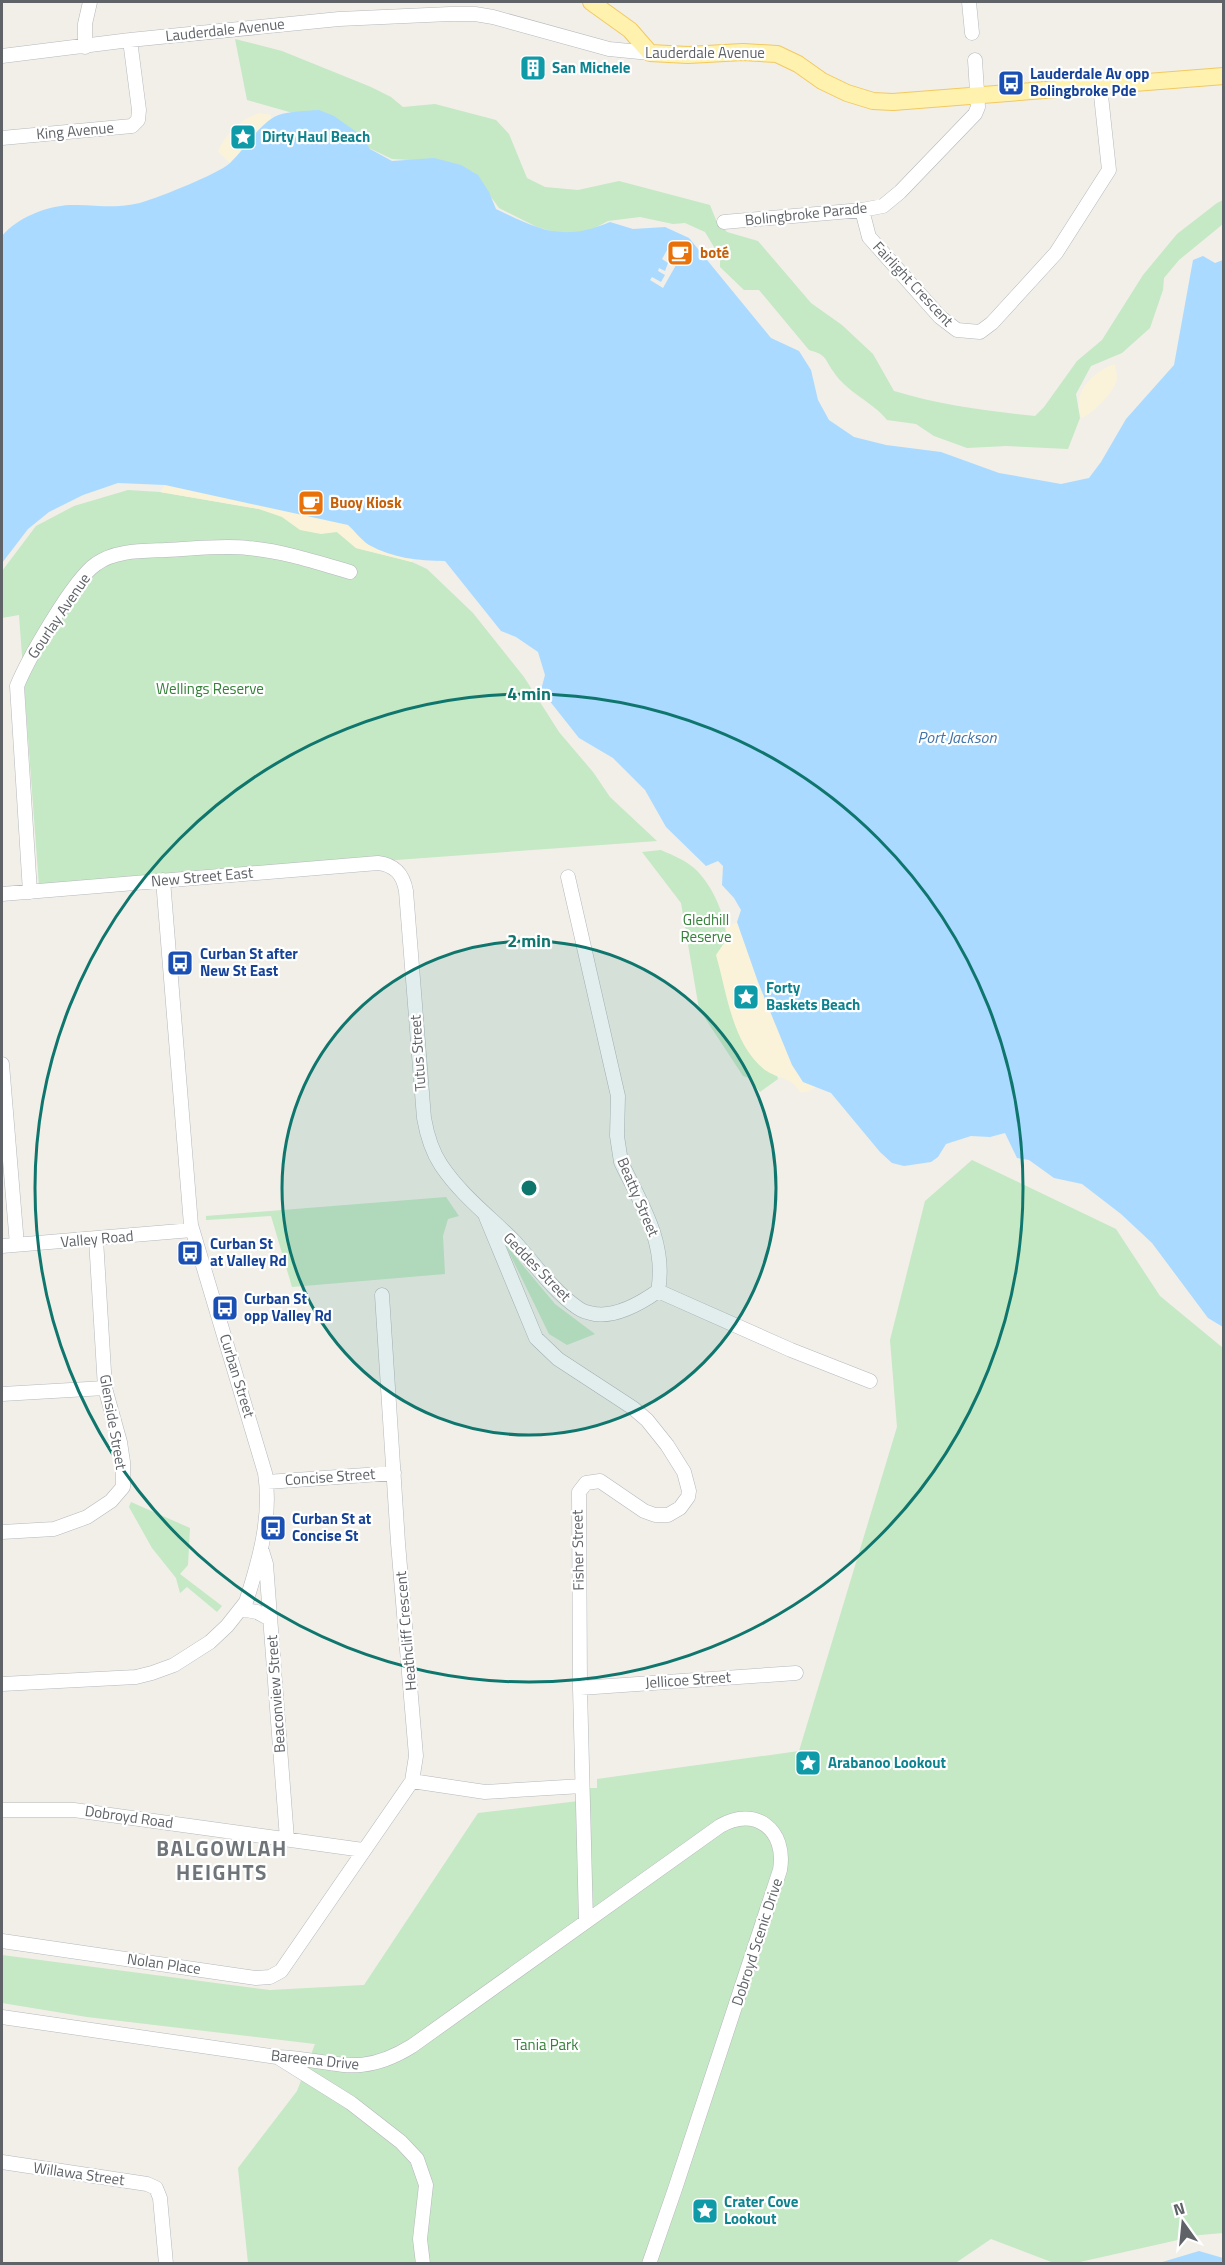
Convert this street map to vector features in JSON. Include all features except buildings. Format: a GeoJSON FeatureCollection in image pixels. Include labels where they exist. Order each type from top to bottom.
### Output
{"type":"FeatureCollection","features":[{"type":"Feature","properties":{"kind":"main road"},"geometry":{"type":"LineString","coordinates":[[591,2],[630,30],[650,53]]}},
{"type":"Feature","properties":{"kind":"main road","name":"Lauderdale Avenue"},"geometry":{"type":"LineString","coordinates":[[650,53],[777,54],[798,64],[833,87],[873,101],[904,102],[977,97],[1224,76]]}},
{"type":"Feature","properties":{"kind":"street"},"geometry":{"type":"LineString","coordinates":[[85,47],[85,24],[90,2]]}},
{"type":"Feature","properties":{"kind":"street"},"geometry":{"type":"LineString","coordinates":[[969,2],[972,33]]}},
{"type":"Feature","properties":{"kind":"street","name":"Lauderdale Avenue"},"geometry":{"type":"LineString","coordinates":[[2,56],[130,40],[339,19],[475,14],[609,49],[628,53],[650,53]]}},
{"type":"Feature","properties":{"kind":"street","name":"King Avenue"},"geometry":{"type":"LineString","coordinates":[[2,138],[132,126],[138,120],[139,110],[130,40]]}},
{"type":"Feature","properties":{"kind":"street","name":"Bolingbroke Parade"},"geometry":{"type":"LineString","coordinates":[[724,222],[862,210],[883,206],[900,192],[975,114],[978,107],[975,60]]}},
{"type":"Feature","properties":{"kind":"street","name":"Fairlight Crescent"},"geometry":{"type":"LineString","coordinates":[[862,210],[869,237],[940,317],[957,330],[980,332],[992,323],[1056,253],[1109,170],[1100,86]]}},
{"type":"Feature","properties":{"kind":"street","name":"Gourlay Avenue"},"geometry":{"type":"LineString","coordinates":[[30,892],[17,686],[24,668],[82,577],[96,564],[117,554],[138,551],[248,548],[301,557],[350,572]]}},
{"type":"Feature","properties":{"kind":"street","name":"New Street East"},"geometry":{"type":"LineString","coordinates":[[2,894],[378,863],[390,866],[399,873]]}},
{"type":"Feature","properties":{"kind":"street","name":"Tutus Street"},"geometry":{"type":"LineString","coordinates":[[399,873],[406,891],[426,1131],[441,1165],[457,1186],[485,1215]]}},
{"type":"Feature","properties":{"kind":"street","name":"Beatty Street"},"geometry":{"type":"LineString","coordinates":[[568,878],[617,1089],[618,1151],[621,1162],[655,1231],[659,1247],[661,1279],[658,1291]]}},
{"type":"Feature","properties":{"kind":"street","name":"Curban Street"},"geometry":{"type":"LineString","coordinates":[[2,1684],[136,1677],[174,1665],[195,1653],[227,1626],[242,1609],[262,1551],[267,1482],[243,1393],[190,1219],[163,880]]}},
{"type":"Feature","properties":{"kind":"street"},"geometry":{"type":"LineString","coordinates":[[2,1064],[16,1245]]}},
{"type":"Feature","properties":{"kind":"street","name":"Geddes Street"},"geometry":{"type":"LineString","coordinates":[[485,1215],[512,1239],[579,1309],[594,1314],[607,1314],[628,1308],[658,1291]]}},
{"type":"Feature","properties":{"kind":"street","name":"Fisher Street"},"geometry":{"type":"LineString","coordinates":[[485,1215],[536,1338],[558,1359],[633,1408],[647,1420],[667,1445],[687,1478],[689,1491],[685,1503],[674,1512],[661,1516],[644,1511],[600,1481],[590,1481],[580,1488],[578,1505],[580,1688],[586,1921]]}},
{"type":"Feature","properties":{"kind":"street","name":"Valley Road"},"geometry":{"type":"LineString","coordinates":[[2,1246],[192,1230]]}},
{"type":"Feature","properties":{"kind":"street","name":"Glenside Street"},"geometry":{"type":"LineString","coordinates":[[2,1533],[54,1529],[87,1517],[111,1501],[123,1487],[120,1442],[105,1388],[96,1239]]}},
{"type":"Feature","properties":{"kind":"street"},"geometry":{"type":"LineString","coordinates":[[658,1291],[791,1350],[870,1381]]}},
{"type":"Feature","properties":{"kind":"street","name":"Heathcliff Crescent"},"geometry":{"type":"LineString","coordinates":[[307,1935],[412,1781],[416,1756],[382,1295]]}},
{"type":"Feature","properties":{"kind":"street"},"geometry":{"type":"LineString","coordinates":[[2,1394],[105,1388]]}},
{"type":"Feature","properties":{"kind":"street","name":"Concise Street"},"geometry":{"type":"LineString","coordinates":[[267,1482],[394,1473]]}},
{"type":"Feature","properties":{"kind":"street","name":"Beaconview Street"},"geometry":{"type":"LineString","coordinates":[[262,1551],[266,1564],[286,1839]]}},
{"type":"Feature","properties":{"kind":"street"},"geometry":{"type":"LineString","coordinates":[[242,1609],[257,1612],[270,1619]]}},
{"type":"Feature","properties":{"kind":"street","name":"Jellicoe Street"},"geometry":{"type":"LineString","coordinates":[[580,1688],[796,1673]]}},
{"type":"Feature","properties":{"kind":"street"},"geometry":{"type":"LineString","coordinates":[[412,1781],[485,1792],[582,1786]]}},
{"type":"Feature","properties":{"kind":"street","name":"Dobroyd Road"},"geometry":{"type":"LineString","coordinates":[[2,1810],[74,1810],[363,1850]]}},
{"type":"Feature","properties":{"kind":"street","name":"Dobroyd Scenic Drive"},"geometry":{"type":"LineString","coordinates":[[586,1921],[727,1822],[735,1819],[752,1819],[766,1825],[777,1838],[782,1852],[780,1870],[649,2264]]}},
{"type":"Feature","properties":{"kind":"street","name":"Bareena Drive"},"geometry":{"type":"LineString","coordinates":[[2,2017],[320,2062],[364,2066],[388,2060],[400,2053],[586,1921]]}},
{"type":"Feature","properties":{"kind":"street","name":"Nolan Place"},"geometry":{"type":"LineString","coordinates":[[2,1941],[260,1978],[270,1977],[281,1971],[307,1935]]}},
{"type":"Feature","properties":{"kind":"street"},"geometry":{"type":"LineString","coordinates":[[277,2056],[351,2103],[396,2138],[417,2158],[426,2185],[420,2239],[423,2264]]}},
{"type":"Feature","properties":{"kind":"street"},"geometry":{"type":"LineString","coordinates":[[316,2080],[310,2069],[320,2062]]}},
{"type":"Feature","properties":{"kind":"street","name":"Willawa Street"},"geometry":{"type":"LineString","coordinates":[[2,2162],[147,2184],[156,2188],[160,2198],[166,2264]]}},
{"type":"Feature","properties":{"kind":"green space"},"geometry":{"type":"Polygon","coordinates":[[[235,39],[282,51],[371,87],[391,97],[403,107],[435,104],[496,120],[509,134],[527,178],[545,187],[578,190],[619,181],[710,205],[716,220],[727,232],[758,241],[811,303],[842,325],[873,354],[894,391],[946,404],[1035,416],[1077,361],[1102,340],[1143,275],[1177,234],[1223,200],[1223,224],[1179,260],[1164,278],[1163,290],[1150,328],[1122,353],[1091,366],[1076,394],[1080,418],[1068,449],[1006,446],[967,448],[934,436],[916,424],[887,420],[839,379],[822,355],[809,350],[759,290],[744,290],[720,267],[720,257],[705,232],[685,223],[673,224],[640,217],[608,221],[587,232],[569,236],[537,227],[499,208],[473,172],[446,162],[392,159],[300,115],[247,100],[235,39]]]}},
{"type":"Feature","properties":{"kind":"green space","name":"Wellings Reserve"},"geometry":{"type":"Polygon","coordinates":[[[128,490],[160,492],[259,509],[337,532],[356,548],[412,562],[427,569],[473,613],[524,677],[559,732],[593,772],[610,797],[657,841],[39,886],[19,615],[2,618],[2,571],[36,526],[74,506],[128,490]]]}},
{"type":"Feature","properties":{"kind":"green space","name":"Gledhill Reserve"},"geometry":{"type":"Polygon","coordinates":[[[661,850],[694,868],[707,883],[717,901],[724,921],[726,940],[766,1070],[778,1079],[760,1092],[749,1078],[743,1076],[699,1009],[681,903],[642,852],[661,850]]]}},
{"type":"Feature","properties":{"kind":"green space","name":"Tania Park"},"geometry":{"type":"Polygon","coordinates":[[[972,1160],[1116,1229],[1160,1296],[1223,1348],[1223,2233],[1200,2235],[1071,2264],[1054,2263],[991,2239],[954,2264],[248,2263],[238,2168],[297,2091],[315,2044],[87,2017],[2,2003],[2,1955],[270,1990],[364,1985],[478,1813],[587,1800],[587,1788],[597,1788],[597,1779],[799,1751],[897,1427],[890,1340],[925,1201],[972,1160]]]}},
{"type":"Feature","properties":{"kind":"green space"},"geometry":{"type":"Polygon","coordinates":[[[446,1197],[459,1216],[448,1219],[443,1236],[445,1274],[292,1287],[271,1216],[206,1220],[206,1216],[446,1197]]]}},
{"type":"Feature","properties":{"kind":"green space"},"geometry":{"type":"Polygon","coordinates":[[[505,1244],[555,1304],[595,1334],[567,1345],[549,1334],[505,1244]]]}},
{"type":"Feature","properties":{"kind":"green space"},"geometry":{"type":"Polygon","coordinates":[[[131,1502],[190,1528],[188,1565],[180,1574],[222,1606],[217,1612],[187,1587],[180,1593],[176,1578],[152,1548],[129,1507],[131,1502]]]}},
{"type":"Feature","properties":{"kind":"sand","name":"Dirty Haul Beach"},"geometry":{"type":"Polygon","coordinates":[[[259,113],[271,115],[270,123],[231,164],[218,151],[234,128],[259,113]]]}},
{"type":"Feature","properties":{"kind":"sand"},"geometry":{"type":"Polygon","coordinates":[[[1115,364],[1116,383],[1108,396],[1081,418],[1080,396],[1086,384],[1091,378],[1115,364]]]}},
{"type":"Feature","properties":{"kind":"sand"},"geometry":{"type":"Polygon","coordinates":[[[165,485],[293,499],[413,555],[412,562],[356,548],[337,532],[321,534],[300,530],[282,517],[259,509],[160,492],[165,485]]]}},
{"type":"Feature","properties":{"kind":"sand","name":"Forty Baskets Beach"},"geometry":{"type":"Polygon","coordinates":[[[737,922],[758,982],[803,1082],[816,1087],[806,1092],[800,1092],[789,1081],[765,1070],[754,1059],[738,1032],[716,955],[726,940],[726,928],[737,922]]]}},
{"type":"Feature","properties":{"kind":"water","name":"Port Jackson"},"geometry":{"type":"Polygon","coordinates":[[[319,110],[334,116],[362,136],[370,149],[392,161],[434,158],[461,165],[478,175],[496,209],[539,228],[565,232],[578,231],[610,222],[633,229],[665,227],[689,238],[771,338],[799,351],[811,370],[818,400],[829,420],[854,437],[886,445],[941,452],[999,473],[1061,484],[1089,478],[1126,419],[1174,365],[1193,260],[1203,256],[1215,263],[1223,260],[1223,1327],[1208,1318],[1152,1243],[1121,1214],[1082,1184],[1054,1178],[1029,1160],[1017,1158],[1005,1133],[990,1137],[971,1136],[946,1144],[938,1157],[931,1162],[904,1166],[892,1163],[880,1152],[831,1093],[803,1082],[792,1065],[758,982],[737,922],[741,910],[722,885],[723,866],[718,861],[706,866],[666,827],[645,790],[613,758],[579,738],[541,690],[545,675],[538,652],[516,637],[501,631],[445,561],[415,559],[387,553],[366,543],[348,525],[165,485],[118,483],[83,495],[49,512],[28,529],[2,563],[2,236],[24,219],[51,208],[70,205],[124,206],[143,202],[175,190],[224,168],[274,117],[290,112],[319,110]]]}},
{"type":"Feature","properties":{"kind":"water"},"geometry":{"type":"Polygon","coordinates":[[[1199,2251],[1223,2258],[1223,2263],[1159,2263],[1199,2251]]]}},
{"type":"Feature","properties":{"kind":"pier"},"geometry":{"type":"Polygon","coordinates":[[[667,250],[680,258],[663,288],[650,280],[652,277],[661,282],[665,275],[658,271],[659,268],[665,271],[668,263],[662,259],[667,250]]]}},
{"type":"Feature","properties":{"kind":"place","name":"San Michele"},"geometry":{"type":"Point","coordinates":[533,68]}},
{"type":"Feature","properties":{"kind":"place","name":"Lauderdale Av opp Bolingbroke Pde"},"geometry":{"type":"Point","coordinates":[1011,83]}},
{"type":"Feature","properties":{"kind":"place","name":"Dirty Haul Beach"},"geometry":{"type":"Point","coordinates":[243,137]}},
{"type":"Feature","properties":{"kind":"place","name":"boté"},"geometry":{"type":"Point","coordinates":[680,253]}},
{"type":"Feature","properties":{"kind":"place","name":"Buoy Kiosk"},"geometry":{"type":"Point","coordinates":[311,503]}},
{"type":"Feature","properties":{"kind":"place","name":"Curban St after New St East"},"geometry":{"type":"Point","coordinates":[180,963]}},
{"type":"Feature","properties":{"kind":"place","name":"Forty Baskets Beach"},"geometry":{"type":"Point","coordinates":[746,997]}},
{"type":"Feature","properties":{"kind":"place","name":"Curban St at Valley Rd"},"geometry":{"type":"Point","coordinates":[190,1253]}},
{"type":"Feature","properties":{"kind":"place","name":"Curban St opp Valley Rd"},"geometry":{"type":"Point","coordinates":[225,1308]}},
{"type":"Feature","properties":{"kind":"place","name":"Curban St at Concise St"},"geometry":{"type":"Point","coordinates":[273,1528]}},
{"type":"Feature","properties":{"kind":"place","name":"Arabanoo Lookout"},"geometry":{"type":"Point","coordinates":[808,1763]}},
{"type":"Feature","properties":{"kind":"place","name":"Crater Cove Lookout"},"geometry":{"type":"Point","coordinates":[705,2211]}},
{"type":"Feature","properties":{"kind":"district","name":"BALGOWLAH HEIGHTS"},"geometry":{"type":"Point","coordinates":[222,1861]}}]}
